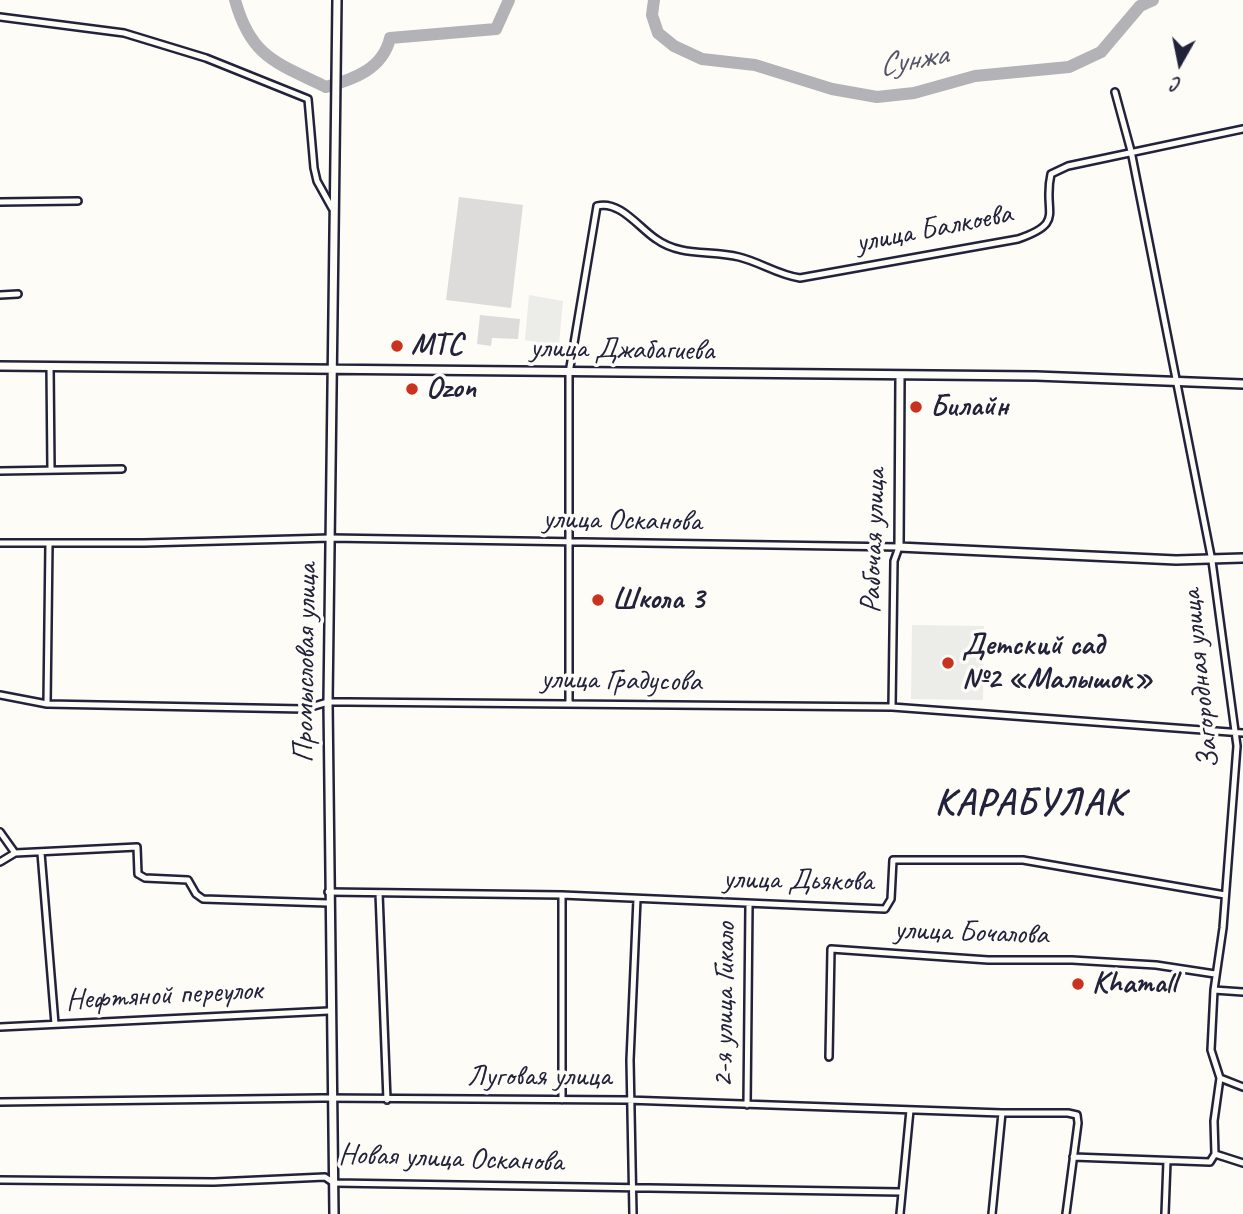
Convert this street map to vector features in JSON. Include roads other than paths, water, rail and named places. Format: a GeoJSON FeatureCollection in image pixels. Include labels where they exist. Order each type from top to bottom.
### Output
{"type":"FeatureCollection","features":[{"type":"Feature","properties":{"kind":"main road","name":"Промысловая улица"},"geometry":{"type":"LineString","coordinates":[[334,1214],[328,903],[328,702],[332,208],[337,0]]}},
{"type":"Feature","properties":{"kind":"main road","name":"улица Джабагиева"},"geometry":{"type":"LineString","coordinates":[[0,366],[900,377],[1036,376],[1243,384]]}},
{"type":"Feature","properties":{"kind":"main road","name":"Рабочая улица"},"geometry":{"type":"LineString","coordinates":[[899,547],[900,377]]}},
{"type":"Feature","properties":{"kind":"main road","name":"улица Осканова"},"geometry":{"type":"LineString","coordinates":[[899,547],[1212,561],[1243,558]]}},
{"type":"Feature","properties":{"kind":"street"},"geometry":{"type":"LineString","coordinates":[[0,16],[124,33],[206,58],[308,99],[314,168],[317,181],[332,208]]}},
{"type":"Feature","properties":{"kind":"street","name":"Загородная улица"},"geometry":{"type":"LineString","coordinates":[[1115,92],[1131,151],[1212,561],[1240,732],[1215,974],[1210,1050],[1220,1078],[1214,1121],[1215,1154]]}},
{"type":"Feature","properties":{"kind":"street","name":"улица Балкоева"},"geometry":{"type":"LineString","coordinates":[[569,373],[597,206],[612,206],[656,239],[679,251],[739,257],[786,276],[800,278],[1018,239],[1039,231],[1049,222],[1051,212],[1047,192],[1051,174],[1068,166],[1131,151],[1243,129]]}},
{"type":"Feature","properties":{"kind":"street"},"geometry":{"type":"LineString","coordinates":[[0,202],[78,201]]}},
{"type":"Feature","properties":{"kind":"street"},"geometry":{"type":"LineString","coordinates":[[0,295],[18,294]]}},
{"type":"Feature","properties":{"kind":"street"},"geometry":{"type":"LineString","coordinates":[[50,366],[51,470]]}},
{"type":"Feature","properties":{"kind":"street"},"geometry":{"type":"LineString","coordinates":[[569,373],[569,703]]}},
{"type":"Feature","properties":{"kind":"street"},"geometry":{"type":"LineString","coordinates":[[0,471],[122,469]]}},
{"type":"Feature","properties":{"kind":"street","name":"улица Осканова"},"geometry":{"type":"LineString","coordinates":[[0,543],[330,538],[899,547]]}},
{"type":"Feature","properties":{"kind":"street"},"geometry":{"type":"LineString","coordinates":[[47,704],[49,543]]}},
{"type":"Feature","properties":{"kind":"street","name":"Рабочая улица"},"geometry":{"type":"LineString","coordinates":[[892,707],[894,561],[899,547]]}},
{"type":"Feature","properties":{"kind":"street","name":"улица Градусова"},"geometry":{"type":"LineString","coordinates":[[0,695],[47,704],[304,709],[328,702],[892,707],[1240,732]]}},
{"type":"Feature","properties":{"kind":"street"},"geometry":{"type":"LineString","coordinates":[[0,832],[15,853]]}},
{"type":"Feature","properties":{"kind":"street"},"geometry":{"type":"LineString","coordinates":[[0,863],[15,853],[137,847],[138,874],[145,878],[188,880],[203,900],[328,903]]}},
{"type":"Feature","properties":{"kind":"street"},"geometry":{"type":"LineString","coordinates":[[41,853],[55,1024]]}},
{"type":"Feature","properties":{"kind":"street","name":"улица Дьякова"},"geometry":{"type":"LineString","coordinates":[[328,892],[562,895],[884,909],[891,899],[893,860],[1023,860],[1225,895]]}},
{"type":"Feature","properties":{"kind":"street"},"geometry":{"type":"LineString","coordinates":[[379,893],[387,1100]]}},
{"type":"Feature","properties":{"kind":"street"},"geometry":{"type":"LineString","coordinates":[[562,895],[562,1100]]}},
{"type":"Feature","properties":{"kind":"street"},"geometry":{"type":"LineString","coordinates":[[633,1214],[630,1060],[636,899]]}},
{"type":"Feature","properties":{"kind":"street","name":"2-я улица Гикало"},"geometry":{"type":"LineString","coordinates":[[747,1105],[749,905]]}},
{"type":"Feature","properties":{"kind":"street","name":"улица Бочалова"},"geometry":{"type":"LineString","coordinates":[[829,1057],[831,949],[988,960],[1072,960],[1156,965],[1215,974]]}},
{"type":"Feature","properties":{"kind":"street"},"geometry":{"type":"LineString","coordinates":[[1214,990],[1243,992]]}},
{"type":"Feature","properties":{"kind":"street","name":"Нефтяной переулок"},"geometry":{"type":"LineString","coordinates":[[0,1027],[330,1011]]}},
{"type":"Feature","properties":{"kind":"street"},"geometry":{"type":"LineString","coordinates":[[1220,1078],[1243,1087]]}},
{"type":"Feature","properties":{"kind":"street","name":"Луговая улица"},"geometry":{"type":"LineString","coordinates":[[0,1102],[562,1100],[1077,1115],[1073,1157]]}},
{"type":"Feature","properties":{"kind":"street"},"geometry":{"type":"LineString","coordinates":[[900,1214],[910,1110]]}},
{"type":"Feature","properties":{"kind":"street"},"geometry":{"type":"LineString","coordinates":[[992,1214],[1002,1113]]}},
{"type":"Feature","properties":{"kind":"street"},"geometry":{"type":"LineString","coordinates":[[1066,1214],[1073,1157],[1210,1162],[1215,1154],[1243,1163]]}},
{"type":"Feature","properties":{"kind":"street"},"geometry":{"type":"LineString","coordinates":[[1166,1214],[1167,1161]]}},
{"type":"Feature","properties":{"kind":"street","name":"Новая улица Осканова"},"geometry":{"type":"LineString","coordinates":[[0,1180],[215,1182],[324,1177],[334,1183],[901,1192]]}},
{"type":"Feature","properties":{"kind":"waterway","name":"Сунжа"},"geometry":{"type":"LineString","coordinates":[[235,0],[241,19],[258,47],[280,64],[326,87],[357,76],[374,65],[381,58],[390,38],[496,29],[509,0]]}},
{"type":"Feature","properties":{"kind":"waterway","name":"Сунжа"},"geometry":{"type":"LineString","coordinates":[[654,0],[652,15],[658,33],[674,46],[702,59],[755,65],[832,89],[877,97],[914,93],[975,76],[1069,67],[1101,52],[1140,6],[1153,0]]}},
{"type":"Feature","properties":{"kind":"place","name":"МТС"},"geometry":{"type":"Point","coordinates":[397,346]}},
{"type":"Feature","properties":{"kind":"place","name":"Ozon"},"geometry":{"type":"Point","coordinates":[412,389]}},
{"type":"Feature","properties":{"kind":"place","name":"Билайн"},"geometry":{"type":"Point","coordinates":[916,407]}},
{"type":"Feature","properties":{"kind":"place","name":"Школа 3"},"geometry":{"type":"Point","coordinates":[598,600]}},
{"type":"Feature","properties":{"kind":"place","name":"Детский сад №2 «Малышок»"},"geometry":{"type":"Point","coordinates":[948,663]}},
{"type":"Feature","properties":{"kind":"place","name":"Khamall"},"geometry":{"type":"Point","coordinates":[1078,984]}},
{"type":"Feature","properties":{"kind":"district","name":"КАРАБУЛАК"},"geometry":{"type":"Point","coordinates":[1030,804]}}]}
